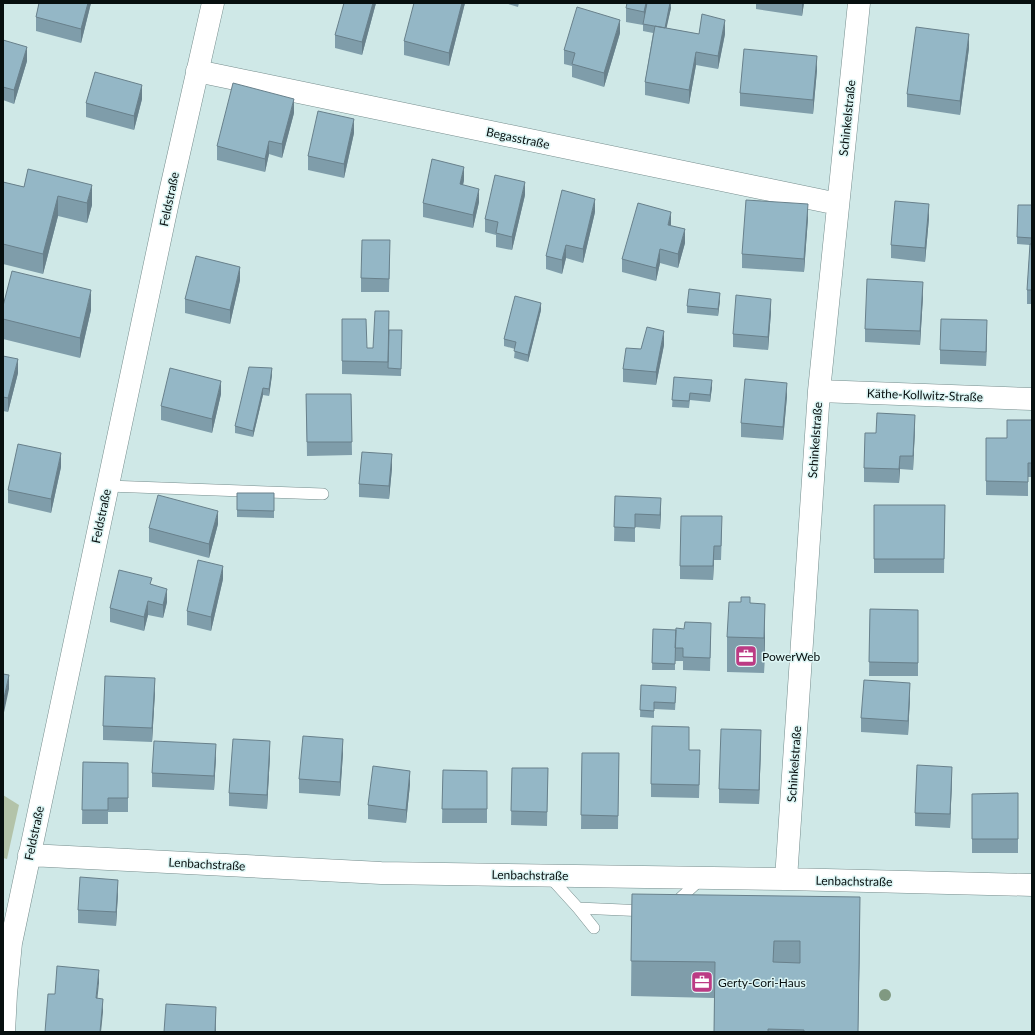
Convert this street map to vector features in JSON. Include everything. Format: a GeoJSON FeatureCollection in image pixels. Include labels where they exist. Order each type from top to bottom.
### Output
{"type":"FeatureCollection","features":[{"type":"Feature","properties":{"kind":"street","name":"Feldstraße"},"geometry":{"type":"LineString","coordinates":[[4,1032],[6,994],[12,943],[29,855],[212,3]]}},
{"type":"Feature","properties":{"kind":"street","name":"Schinkelstraße"},"geometry":{"type":"LineString","coordinates":[[786,879],[819,391],[859,3]]}},
{"type":"Feature","properties":{"kind":"street","name":"Begasstraße"},"geometry":{"type":"LineString","coordinates":[[197,71],[838,204]]}},
{"type":"Feature","properties":{"kind":"street","name":"Käthe-Kollwitz-Straße"},"geometry":{"type":"LineString","coordinates":[[819,391],[1032,399]]}},
{"type":"Feature","properties":{"kind":"street","name":"Lenbachstraße"},"geometry":{"type":"LineString","coordinates":[[29,855],[381,873],[786,879],[1032,885]]}},
{"type":"Feature","properties":{"kind":"lane"},"geometry":{"type":"LineString","coordinates":[[108,486],[323,494]]}},
{"type":"Feature","properties":{"kind":"lane"},"geometry":{"type":"LineString","coordinates":[[549,875],[594,928]]}},
{"type":"Feature","properties":{"kind":"lane"},"geometry":{"type":"LineString","coordinates":[[578,908],[662,911],[702,878]]}},
{"type":"Feature","properties":{"kind":"green space"},"geometry":{"type":"Polygon","coordinates":[[[3,795],[19,805],[7,859],[3,858],[3,795]]]}},
{"type":"Feature","properties":{"kind":"building"},"geometry":{"type":"Polygon","coordinates":[[[39,3],[88,3],[81,29],[36,17],[39,3]]]}},
{"type":"Feature","properties":{"kind":"building"},"geometry":{"type":"Polygon","coordinates":[[[344,3],[373,3],[362,42],[335,35],[344,3]]]}},
{"type":"Feature","properties":{"kind":"building"},"geometry":{"type":"Polygon","coordinates":[[[414,3],[462,3],[449,53],[404,41],[414,3]]]}},
{"type":"Feature","properties":{"kind":"building"},"geometry":{"type":"Polygon","coordinates":[[[627,3],[646,3],[644,12],[626,8],[627,3]]]}},
{"type":"Feature","properties":{"kind":"building"},"geometry":{"type":"Polygon","coordinates":[[[647,3],[670,3],[665,28],[643,24],[647,3]]]}},
{"type":"Feature","properties":{"kind":"building"},"geometry":{"type":"Polygon","coordinates":[[[577,7],[620,20],[604,73],[572,64],[575,53],[564,50],[577,7]]]}},
{"type":"Feature","properties":{"kind":"building"},"geometry":{"type":"Polygon","coordinates":[[[702,14],[725,20],[718,56],[696,52],[689,90],[645,82],[655,26],[699,34],[702,14]]]}},
{"type":"Feature","properties":{"kind":"building"},"geometry":{"type":"Polygon","coordinates":[[[916,27],[969,34],[960,101],[907,94],[916,27]]]}},
{"type":"Feature","properties":{"kind":"building"},"geometry":{"type":"Polygon","coordinates":[[[3,40],[27,47],[14,90],[3,87],[3,40]]]}},
{"type":"Feature","properties":{"kind":"building"},"geometry":{"type":"Polygon","coordinates":[[[744,49],[817,56],[813,100],[740,93],[744,49]]]}},
{"type":"Feature","properties":{"kind":"building"},"geometry":{"type":"Polygon","coordinates":[[[95,72],[142,85],[134,116],[86,103],[95,72]]]}},
{"type":"Feature","properties":{"kind":"building"},"geometry":{"type":"Polygon","coordinates":[[[233,83],[294,99],[282,144],[269,141],[265,159],[217,146],[233,83]]]}},
{"type":"Feature","properties":{"kind":"building"},"geometry":{"type":"Polygon","coordinates":[[[318,111],[354,119],[344,164],[308,156],[318,111]]]}},
{"type":"Feature","properties":{"kind":"building"},"geometry":{"type":"Polygon","coordinates":[[[432,159],[464,167],[460,184],[479,189],[473,215],[423,203],[432,159]]]}},
{"type":"Feature","properties":{"kind":"building"},"geometry":{"type":"Polygon","coordinates":[[[28,169],[92,185],[87,203],[58,196],[43,254],[3,244],[3,182],[24,187],[28,169]]]}},
{"type":"Feature","properties":{"kind":"building"},"geometry":{"type":"Polygon","coordinates":[[[495,175],[525,182],[512,237],[496,233],[498,222],[485,219],[495,175]]]}},
{"type":"Feature","properties":{"kind":"building"},"geometry":{"type":"Polygon","coordinates":[[[562,190],[595,199],[583,249],[566,245],[562,260],[546,256],[562,190]]]}},
{"type":"Feature","properties":{"kind":"building"},"geometry":{"type":"Polygon","coordinates":[[[746,200],[808,204],[804,259],[742,254],[746,200]]]}},
{"type":"Feature","properties":{"kind":"building"},"geometry":{"type":"Polygon","coordinates":[[[895,201],[929,204],[925,248],[891,245],[895,201]]]}},
{"type":"Feature","properties":{"kind":"building"},"geometry":{"type":"Polygon","coordinates":[[[638,203],[671,212],[668,225],[685,229],[678,254],[660,249],[656,268],[622,259],[638,203]]]}},
{"type":"Feature","properties":{"kind":"building"},"geometry":{"type":"Polygon","coordinates":[[[1018,205],[1032,205],[1032,238],[1017,237],[1018,205]]]}},
{"type":"Feature","properties":{"kind":"building"},"geometry":{"type":"Polygon","coordinates":[[[362,240],[390,240],[389,279],[361,278],[362,240]]]}},
{"type":"Feature","properties":{"kind":"building"},"geometry":{"type":"Polygon","coordinates":[[[1030,244],[1032,244],[1032,290],[1027,290],[1030,244]]]}},
{"type":"Feature","properties":{"kind":"building"},"geometry":{"type":"Polygon","coordinates":[[[196,256],[240,267],[230,310],[185,299],[196,256]]]}},
{"type":"Feature","properties":{"kind":"building"},"geometry":{"type":"Polygon","coordinates":[[[12,271],[91,290],[80,338],[3,319],[3,306],[12,271]]]}},
{"type":"Feature","properties":{"kind":"building"},"geometry":{"type":"Polygon","coordinates":[[[867,279],[923,282],[920,331],[865,329],[867,279]]]}},
{"type":"Feature","properties":{"kind":"building"},"geometry":{"type":"Polygon","coordinates":[[[689,289],[720,293],[718,309],[687,306],[689,289]]]}},
{"type":"Feature","properties":{"kind":"building"},"geometry":{"type":"Polygon","coordinates":[[[736,295],[771,299],[768,337],[733,334],[736,295]]]}},
{"type":"Feature","properties":{"kind":"building"},"geometry":{"type":"Polygon","coordinates":[[[515,296],[541,303],[528,355],[514,351],[516,342],[504,339],[515,296]]]}},
{"type":"Feature","properties":{"kind":"building"},"geometry":{"type":"Polygon","coordinates":[[[375,311],[389,311],[388,362],[342,361],[342,319],[366,319],[367,348],[373,348],[375,311]]]}},
{"type":"Feature","properties":{"kind":"building"},"geometry":{"type":"Polygon","coordinates":[[[941,319],[987,320],[986,352],[940,350],[941,319]]]}},
{"type":"Feature","properties":{"kind":"building"},"geometry":{"type":"Polygon","coordinates":[[[647,327],[664,331],[656,372],[623,369],[626,348],[641,349],[647,327]]]}},
{"type":"Feature","properties":{"kind":"building"},"geometry":{"type":"Polygon","coordinates":[[[389,330],[402,330],[401,369],[388,368],[389,330]]]}},
{"type":"Feature","properties":{"kind":"building"},"geometry":{"type":"Polygon","coordinates":[[[3,356],[18,359],[8,398],[3,397],[3,356]]]}},
{"type":"Feature","properties":{"kind":"building"},"geometry":{"type":"Polygon","coordinates":[[[249,367],[272,368],[269,389],[263,388],[253,431],[235,426],[249,367]]]}},
{"type":"Feature","properties":{"kind":"building"},"geometry":{"type":"Polygon","coordinates":[[[170,368],[221,381],[212,419],[161,406],[170,368]]]}},
{"type":"Feature","properties":{"kind":"building"},"geometry":{"type":"Polygon","coordinates":[[[674,377],[712,380],[710,395],[690,393],[689,401],[672,400],[674,377]]]}},
{"type":"Feature","properties":{"kind":"building"},"geometry":{"type":"Polygon","coordinates":[[[745,379],[787,383],[783,427],[741,423],[745,379]]]}},
{"type":"Feature","properties":{"kind":"building"},"geometry":{"type":"Polygon","coordinates":[[[306,394],[351,394],[352,442],[307,442],[306,394]]]}},
{"type":"Feature","properties":{"kind":"building"},"geometry":{"type":"Polygon","coordinates":[[[877,413],[915,415],[913,456],[900,456],[899,469],[864,468],[865,433],[876,433],[877,413]]]}},
{"type":"Feature","properties":{"kind":"building"},"geometry":{"type":"Polygon","coordinates":[[[1007,420],[1032,420],[1032,463],[1028,463],[1028,482],[986,481],[986,438],[1007,438],[1007,420]]]}},
{"type":"Feature","properties":{"kind":"building"},"geometry":{"type":"Polygon","coordinates":[[[18,444],[61,453],[51,499],[8,490],[18,444]]]}},
{"type":"Feature","properties":{"kind":"building"},"geometry":{"type":"Polygon","coordinates":[[[362,452],[392,454],[389,486],[359,484],[362,452]]]}},
{"type":"Feature","properties":{"kind":"building"},"geometry":{"type":"Polygon","coordinates":[[[237,493],[274,493],[274,511],[237,510],[237,493]]]}},
{"type":"Feature","properties":{"kind":"building"},"geometry":{"type":"Polygon","coordinates":[[[158,495],[218,511],[209,544],[149,528],[158,495]]]}},
{"type":"Feature","properties":{"kind":"building"},"geometry":{"type":"Polygon","coordinates":[[[615,496],[661,498],[660,515],[635,514],[635,528],[614,527],[615,496]]]}},
{"type":"Feature","properties":{"kind":"building"},"geometry":{"type":"Polygon","coordinates":[[[874,505],[945,505],[944,559],[874,559],[874,505]]]}},
{"type":"Feature","properties":{"kind":"building"},"geometry":{"type":"Polygon","coordinates":[[[681,516],[722,516],[721,546],[714,546],[713,566],[680,566],[681,516]]]}},
{"type":"Feature","properties":{"kind":"building"},"geometry":{"type":"Polygon","coordinates":[[[198,560],[223,566],[211,617],[187,611],[198,560]]]}},
{"type":"Feature","properties":{"kind":"building"},"geometry":{"type":"Polygon","coordinates":[[[119,570],[152,578],[150,584],[167,589],[163,605],[148,601],[144,617],[110,608],[119,570]]]}},
{"type":"Feature","properties":{"kind":"building"},"geometry":{"type":"Polygon","coordinates":[[[741,597],[750,597],[750,603],[765,604],[764,638],[727,637],[729,602],[741,602],[741,597]]]}},
{"type":"Feature","properties":{"kind":"building"},"geometry":{"type":"Polygon","coordinates":[[[870,609],[918,610],[918,663],[869,662],[870,609]]]}},
{"type":"Feature","properties":{"kind":"building"},"geometry":{"type":"Polygon","coordinates":[[[685,622],[711,623],[710,658],[683,657],[683,648],[675,648],[676,628],[684,629],[685,622]]]}},
{"type":"Feature","properties":{"kind":"building"},"geometry":{"type":"Polygon","coordinates":[[[653,629],[676,630],[675,664],[652,663],[653,629]]]}},
{"type":"Feature","properties":{"kind":"building"},"geometry":{"type":"Polygon","coordinates":[[[3,674],[9,675],[3,703],[3,674]]]}},
{"type":"Feature","properties":{"kind":"building"},"geometry":{"type":"Polygon","coordinates":[[[105,676],[155,678],[152,728],[103,726],[105,676]]]}},
{"type":"Feature","properties":{"kind":"building"},"geometry":{"type":"Polygon","coordinates":[[[864,680],[910,683],[908,721],[861,718],[864,680]]]}},
{"type":"Feature","properties":{"kind":"building"},"geometry":{"type":"Polygon","coordinates":[[[641,685],[676,687],[675,703],[654,702],[654,711],[640,710],[641,685]]]}},
{"type":"Feature","properties":{"kind":"building"},"geometry":{"type":"Polygon","coordinates":[[[652,726],[689,727],[689,750],[700,750],[699,785],[651,784],[652,726]]]}},
{"type":"Feature","properties":{"kind":"building"},"geometry":{"type":"Polygon","coordinates":[[[721,729],[761,730],[759,790],[719,789],[721,729]]]}},
{"type":"Feature","properties":{"kind":"building"},"geometry":{"type":"Polygon","coordinates":[[[303,736],[343,739],[340,782],[299,779],[303,736]]]}},
{"type":"Feature","properties":{"kind":"building"},"geometry":{"type":"Polygon","coordinates":[[[233,739],[270,741],[267,795],[229,793],[233,739]]]}},
{"type":"Feature","properties":{"kind":"building"},"geometry":{"type":"Polygon","coordinates":[[[154,741],[216,744],[214,776],[152,773],[154,741]]]}},
{"type":"Feature","properties":{"kind":"building"},"geometry":{"type":"Polygon","coordinates":[[[582,753],[619,753],[618,816],[581,815],[582,753]]]}},
{"type":"Feature","properties":{"kind":"building"},"geometry":{"type":"Polygon","coordinates":[[[83,762],[128,763],[128,798],[108,798],[108,810],[82,810],[83,762]]]}},
{"type":"Feature","properties":{"kind":"building"},"geometry":{"type":"Polygon","coordinates":[[[917,765],[952,767],[950,814],[915,813],[917,765]]]}},
{"type":"Feature","properties":{"kind":"building"},"geometry":{"type":"Polygon","coordinates":[[[373,766],[410,771],[406,810],[368,805],[373,766]]]}},
{"type":"Feature","properties":{"kind":"building"},"geometry":{"type":"Polygon","coordinates":[[[512,768],[548,768],[547,812],[511,811],[512,768]]]}},
{"type":"Feature","properties":{"kind":"building"},"geometry":{"type":"Polygon","coordinates":[[[443,770],[487,771],[487,809],[442,809],[443,770]]]}},
{"type":"Feature","properties":{"kind":"building"},"geometry":{"type":"Polygon","coordinates":[[[1018,793],[1018,839],[972,839],[972,794],[1018,793]]]}},
{"type":"Feature","properties":{"kind":"building"},"geometry":{"type":"Polygon","coordinates":[[[80,877],[118,880],[116,912],[78,910],[80,877]]]}},
{"type":"Feature","properties":{"kind":"building","name":"Gerty-Cori-Haus"},"geometry":{"type":"Polygon","coordinates":[[[632,894],[860,897],[858,1032],[804,1032],[804,1030],[768,1029],[768,1032],[714,1032],[715,962],[631,961],[632,894]],[[774,941],[773,962],[800,963],[800,941],[774,941]]]}},
{"type":"Feature","properties":{"kind":"building"},"geometry":{"type":"Polygon","coordinates":[[[57,966],[99,970],[96,998],[103,999],[100,1032],[45,1032],[48,994],[55,994],[57,966]]]}},
{"type":"Feature","properties":{"kind":"building"},"geometry":{"type":"Polygon","coordinates":[[[166,1004],[216,1007],[215,1032],[164,1032],[166,1004]]]}},
{"type":"Feature","properties":{"kind":"place","name":"PowerWeb"},"geometry":{"type":"Point","coordinates":[746,656]}},
{"type":"Feature","properties":{"kind":"place","name":"Gerty-Cori-Haus"},"geometry":{"type":"Point","coordinates":[702,982]}}]}
